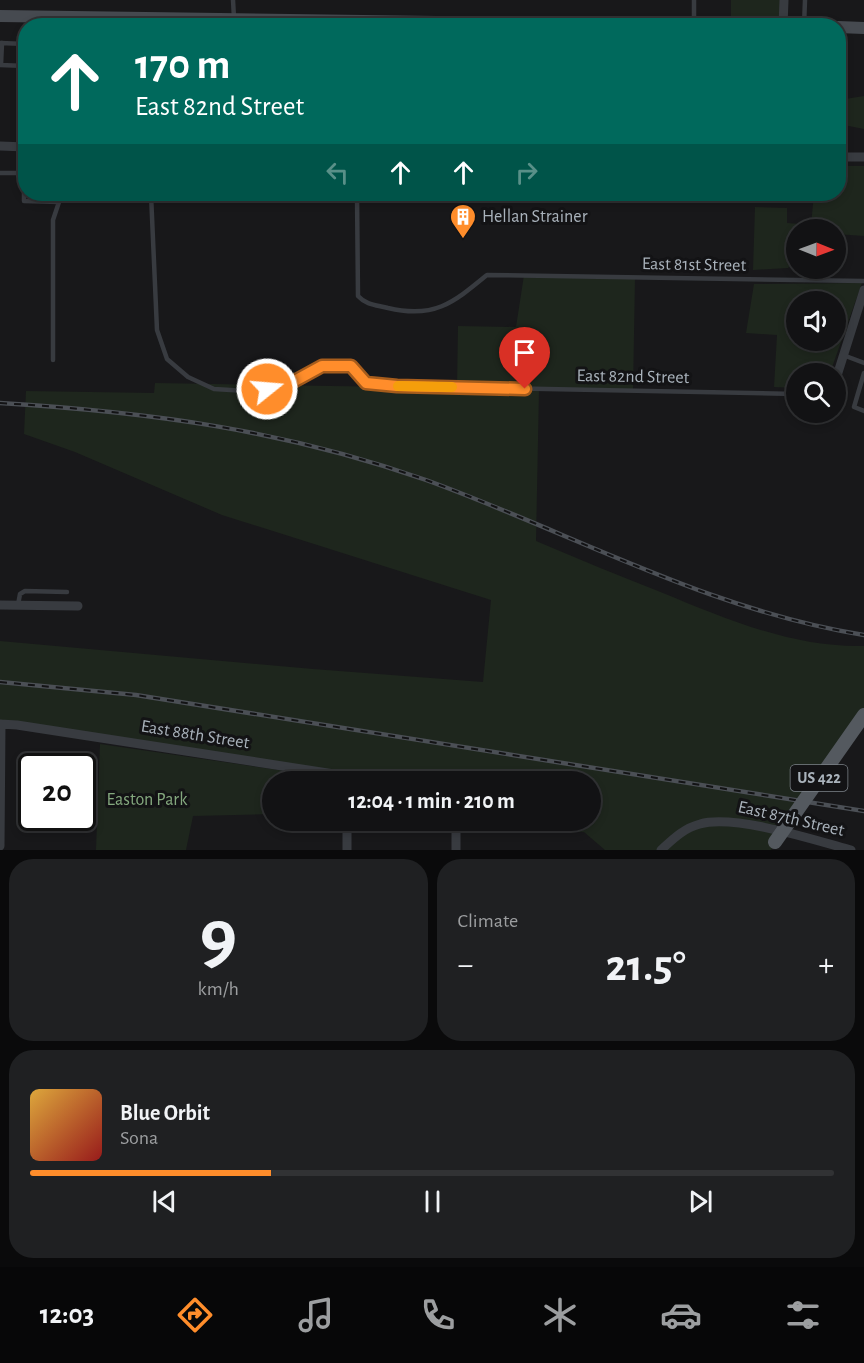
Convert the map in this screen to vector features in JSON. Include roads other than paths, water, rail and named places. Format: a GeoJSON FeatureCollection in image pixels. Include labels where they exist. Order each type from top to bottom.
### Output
{"type":"FeatureCollection","features":[{"type":"Feature","properties":{"kind":"main road"},"geometry":{"type":"LineString","coordinates":[[0,16],[18,18]]}},
{"type":"Feature","properties":{"kind":"main road"},"geometry":{"type":"LineString","coordinates":[[846,27],[864,28]]}},
{"type":"Feature","properties":{"kind":"main road","name":"US 422"},"geometry":{"type":"LineString","coordinates":[[775,842],[864,715]]}},
{"type":"Feature","properties":{"kind":"street"},"geometry":{"type":"LineString","coordinates":[[783,18],[784,0]]}},
{"type":"Feature","properties":{"kind":"street"},"geometry":{"type":"LineString","coordinates":[[0,146],[18,147]]}},
{"type":"Feature","properties":{"kind":"street"},"geometry":{"type":"LineString","coordinates":[[846,157],[864,157]]}},
{"type":"Feature","properties":{"kind":"street"},"geometry":{"type":"LineString","coordinates":[[841,363],[864,290]]}},
{"type":"Feature","properties":{"kind":"street"},"geometry":{"type":"LineString","coordinates":[[0,605],[78,606]]}},
{"type":"Feature","properties":{"kind":"street"},"geometry":{"type":"LineString","coordinates":[[0,724],[0,846]]}},
{"type":"Feature","properties":{"kind":"street","name":"East 88th Street"},"geometry":{"type":"LineString","coordinates":[[0,724],[303,771]]}},
{"type":"Feature","properties":{"kind":"street","name":"East 87th Street"},"geometry":{"type":"LineString","coordinates":[[662,850],[685,830],[715,821],[735,822],[789,833],[851,850]]}},
{"type":"Feature","properties":{"kind":"street"},"geometry":{"type":"LineString","coordinates":[[346,831],[347,850]]}},
{"type":"Feature","properties":{"kind":"street"},"geometry":{"type":"LineString","coordinates":[[456,831],[456,850]]}},
{"type":"Feature","properties":{"kind":"lane"},"geometry":{"type":"LineString","coordinates":[[234,0],[234,18]]}},
{"type":"Feature","properties":{"kind":"lane"},"geometry":{"type":"LineString","coordinates":[[693,0],[694,18]]}},
{"type":"Feature","properties":{"kind":"lane"},"geometry":{"type":"LineString","coordinates":[[804,18],[805,0]]}},
{"type":"Feature","properties":{"kind":"lane"},"geometry":{"type":"LineString","coordinates":[[18,44],[1,43],[0,65],[18,66]]}},
{"type":"Feature","properties":{"kind":"lane"},"geometry":{"type":"LineString","coordinates":[[0,173],[18,173]]}},
{"type":"Feature","properties":{"kind":"lane"},"geometry":{"type":"LineString","coordinates":[[24,201],[59,202],[53,220],[53,360]]}},
{"type":"Feature","properties":{"kind":"lane","name":"East 82nd Street"},"geometry":{"type":"LineString","coordinates":[[152,201],[157,330],[167,359],[188,377],[214,389],[247,391],[291,383],[322,366],[351,366],[366,383],[397,386],[786,394]]}},
{"type":"Feature","properties":{"kind":"lane","name":"East 81st Street"},"geometry":{"type":"LineString","coordinates":[[357,201],[358,296],[364,302],[398,310],[420,312],[441,308],[459,298],[487,275],[864,282]]}},
{"type":"Feature","properties":{"kind":"lane"},"geometry":{"type":"LineString","coordinates":[[843,356],[864,363]]}},
{"type":"Feature","properties":{"kind":"lane"},"geometry":{"type":"LineString","coordinates":[[864,373],[854,407],[864,411]]}},
{"type":"Feature","properties":{"kind":"lane"},"geometry":{"type":"LineString","coordinates":[[18,605],[20,594],[25,591],[67,592]]}},
{"type":"Feature","properties":{"kind":"railway"},"geometry":{"type":"LineString","coordinates":[[0,403],[163,418],[216,426],[320,448],[426,480],[641,568],[750,608],[864,635]]}},
{"type":"Feature","properties":{"kind":"railway"},"geometry":{"type":"LineString","coordinates":[[0,682],[136,695],[864,811]]}},
{"type":"Feature","properties":{"kind":"place","name":"Hellan Strainer"},"geometry":{"type":"Point","coordinates":[463,240]}},
{"type":"Feature","properties":{"kind":"park label","name":"Easton Park"},"geometry":{"type":"Point","coordinates":[147,800]}}]}
